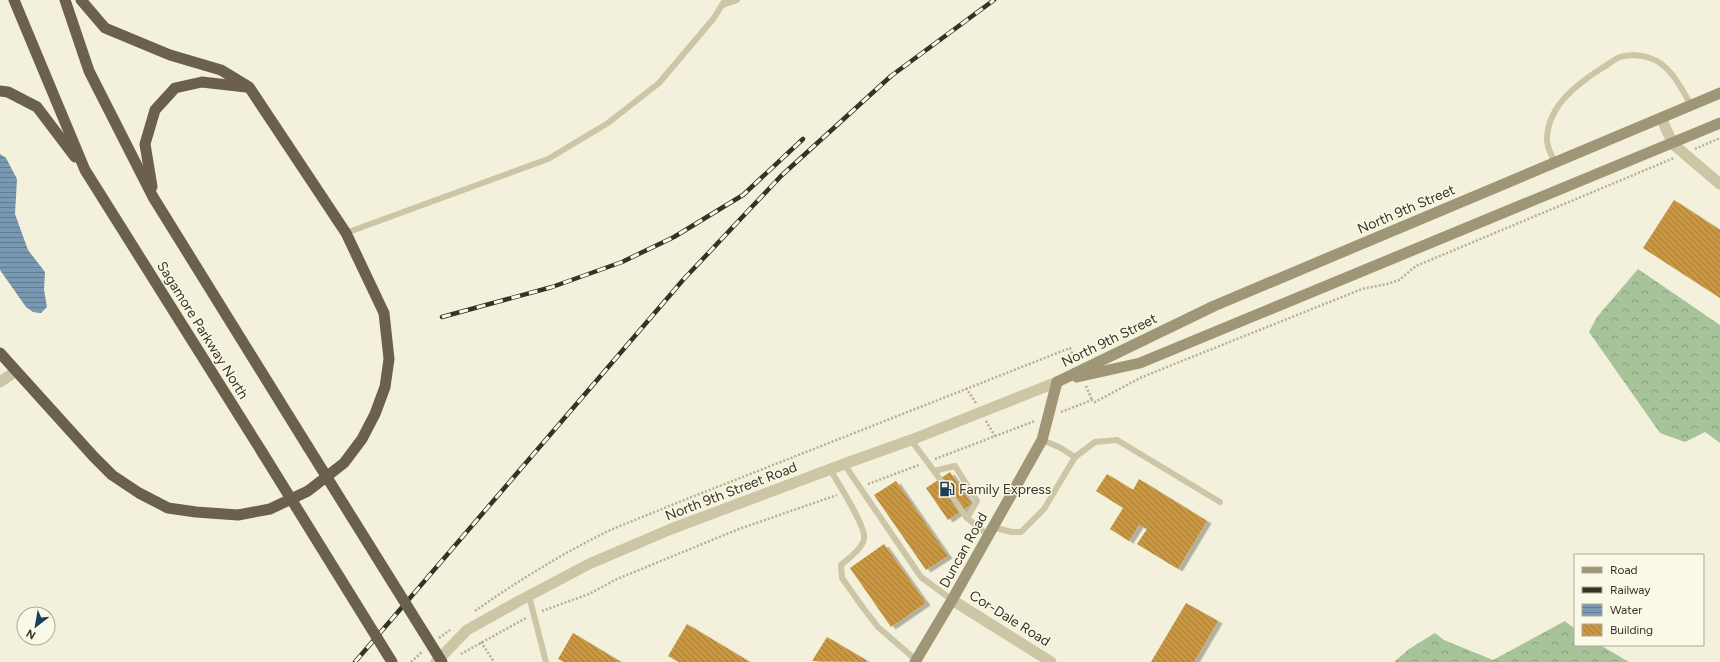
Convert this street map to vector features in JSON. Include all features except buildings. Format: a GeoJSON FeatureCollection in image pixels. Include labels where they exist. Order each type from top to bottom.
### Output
{"type":"FeatureCollection","features":[{"type":"Feature","properties":{"kind":"highway","name":"Sagamore Parkway North"},"geometry":{"type":"LineString","coordinates":[[14,0],[85,170],[392,662]]}},
{"type":"Feature","properties":{"kind":"highway","name":"Sagamore Parkway North"},"geometry":{"type":"LineString","coordinates":[[65,0],[89,72],[154,198],[442,662]]}},
{"type":"Feature","properties":{"kind":"highway"},"geometry":{"type":"LineString","coordinates":[[0,353],[112,475],[139,493],[168,508],[196,512],[238,515],[270,510],[308,491],[344,463],[362,439],[375,414],[385,387],[389,359],[384,313],[346,233],[249,87],[221,70],[170,55],[105,28],[81,0]]}},
{"type":"Feature","properties":{"kind":"highway"},"geometry":{"type":"LineString","coordinates":[[154,198],[145,144],[155,110],[174,88],[202,82],[249,87]]}},
{"type":"Feature","properties":{"kind":"highway"},"geometry":{"type":"LineString","coordinates":[[0,91],[8,92],[37,107],[85,170]]}},
{"type":"Feature","properties":{"kind":"main road","name":"North 9th Street"},"geometry":{"type":"LineString","coordinates":[[1057,382],[1214,306],[1720,93]]}},
{"type":"Feature","properties":{"kind":"main road","name":"North 9th Street"},"geometry":{"type":"LineString","coordinates":[[1057,382],[1140,363],[1673,144],[1720,123]]}},
{"type":"Feature","properties":{"kind":"main road","name":"Duncan Road"},"geometry":{"type":"LineString","coordinates":[[915,661],[952,600],[1042,440],[1057,382]]}},
{"type":"Feature","properties":{"kind":"street"},"geometry":{"type":"LineString","coordinates":[[1661,118],[1673,144],[1719,180]]}},
{"type":"Feature","properties":{"kind":"street"},"geometry":{"type":"LineString","coordinates":[[0,382],[16,371]]}},
{"type":"Feature","properties":{"kind":"street","name":"North 9th Street Road"},"geometry":{"type":"LineString","coordinates":[[436,662],[467,630],[589,564],[637,544],[830,469],[911,440],[1057,382]]}},
{"type":"Feature","properties":{"kind":"street","name":"Cor-Dale Road"},"geometry":{"type":"LineString","coordinates":[[952,600],[1051,662]]}},
{"type":"Feature","properties":{"kind":"lane"},"geometry":{"type":"LineString","coordinates":[[346,233],[548,160],[608,123],[660,83],[714,18],[724,3],[737,0]]}},
{"type":"Feature","properties":{"kind":"lane"},"geometry":{"type":"LineString","coordinates":[[1555,162],[1549,150],[1546,138],[1549,122],[1560,104],[1577,85],[1620,57],[1634,55],[1651,58],[1670,72],[1691,105]]}},
{"type":"Feature","properties":{"kind":"lane"},"geometry":{"type":"LineString","coordinates":[[911,440],[967,518],[990,531],[1022,532],[1044,509],[1075,457],[1095,442],[1117,440],[1220,502]]}},
{"type":"Feature","properties":{"kind":"lane"},"geometry":{"type":"LineString","coordinates":[[1042,440],[1059,447],[1075,457]]}},
{"type":"Feature","properties":{"kind":"lane"},"geometry":{"type":"LineString","coordinates":[[844,464],[859,487],[868,497],[921,577],[952,600]]}},
{"type":"Feature","properties":{"kind":"lane"},"geometry":{"type":"LineString","coordinates":[[934,471],[954,466],[977,501],[967,518]]}},
{"type":"Feature","properties":{"kind":"lane"},"geometry":{"type":"LineString","coordinates":[[830,469],[862,523],[865,538],[861,546],[841,564],[842,578],[878,627],[915,661]]}},
{"type":"Feature","properties":{"kind":"lane"},"geometry":{"type":"LineString","coordinates":[[528,596],[546,662]]}},
{"type":"Feature","properties":{"kind":"path"},"geometry":{"type":"LineString","coordinates":[[1092,400],[1095,402],[1100,401],[1124,386],[1142,378],[1362,289],[1399,280],[1416,266],[1720,138]]}},
{"type":"Feature","properties":{"kind":"path"},"geometry":{"type":"LineString","coordinates":[[472,613],[538,570],[607,532],[815,447],[1070,348]]}},
{"type":"Feature","properties":{"kind":"path"},"geometry":{"type":"LineString","coordinates":[[859,487],[995,436]]}},
{"type":"Feature","properties":{"kind":"path"},"geometry":{"type":"LineString","coordinates":[[455,658],[481,642],[545,609],[589,594],[617,579],[739,530],[843,493]]}},
{"type":"Feature","properties":{"kind":"path"},"geometry":{"type":"LineString","coordinates":[[435,642],[451,629]]}},
{"type":"Feature","properties":{"kind":"path"},"geometry":{"type":"LineString","coordinates":[[481,642],[494,662]]}},
{"type":"Feature","properties":{"kind":"path"},"geometry":{"type":"LineString","coordinates":[[411,662],[429,647]]}},
{"type":"Feature","properties":{"kind":"green space"},"geometry":{"type":"Polygon","coordinates":[[[1638,269],[1720,325],[1720,443],[1705,432],[1685,442],[1660,433],[1589,332],[1597,317],[1638,269]]]}},
{"type":"Feature","properties":{"kind":"green space"},"geometry":{"type":"Polygon","coordinates":[[[1565,621],[1574,628],[1574,646],[1602,646],[1629,662],[1394,662],[1409,649],[1435,633],[1444,640],[1493,660],[1565,621]]]}},
{"type":"Feature","properties":{"kind":"water"},"geometry":{"type":"Polygon","coordinates":[[[0,154],[6,158],[17,179],[15,214],[28,250],[45,272],[44,290],[47,307],[41,313],[33,312],[26,307],[0,270],[0,154]]]}},
{"type":"Feature","properties":{"kind":"railway"},"geometry":{"type":"LineString","coordinates":[[355,662],[683,280],[781,176],[891,76],[994,0]]}},
{"type":"Feature","properties":{"kind":"railway"},"geometry":{"type":"LineString","coordinates":[[442,317],[552,287],[622,262],[674,237],[743,195],[803,139]]}},
{"type":"Feature","properties":{"kind":"place","name":"Family Express"},"geometry":{"type":"Point","coordinates":[947,489]}}]}
